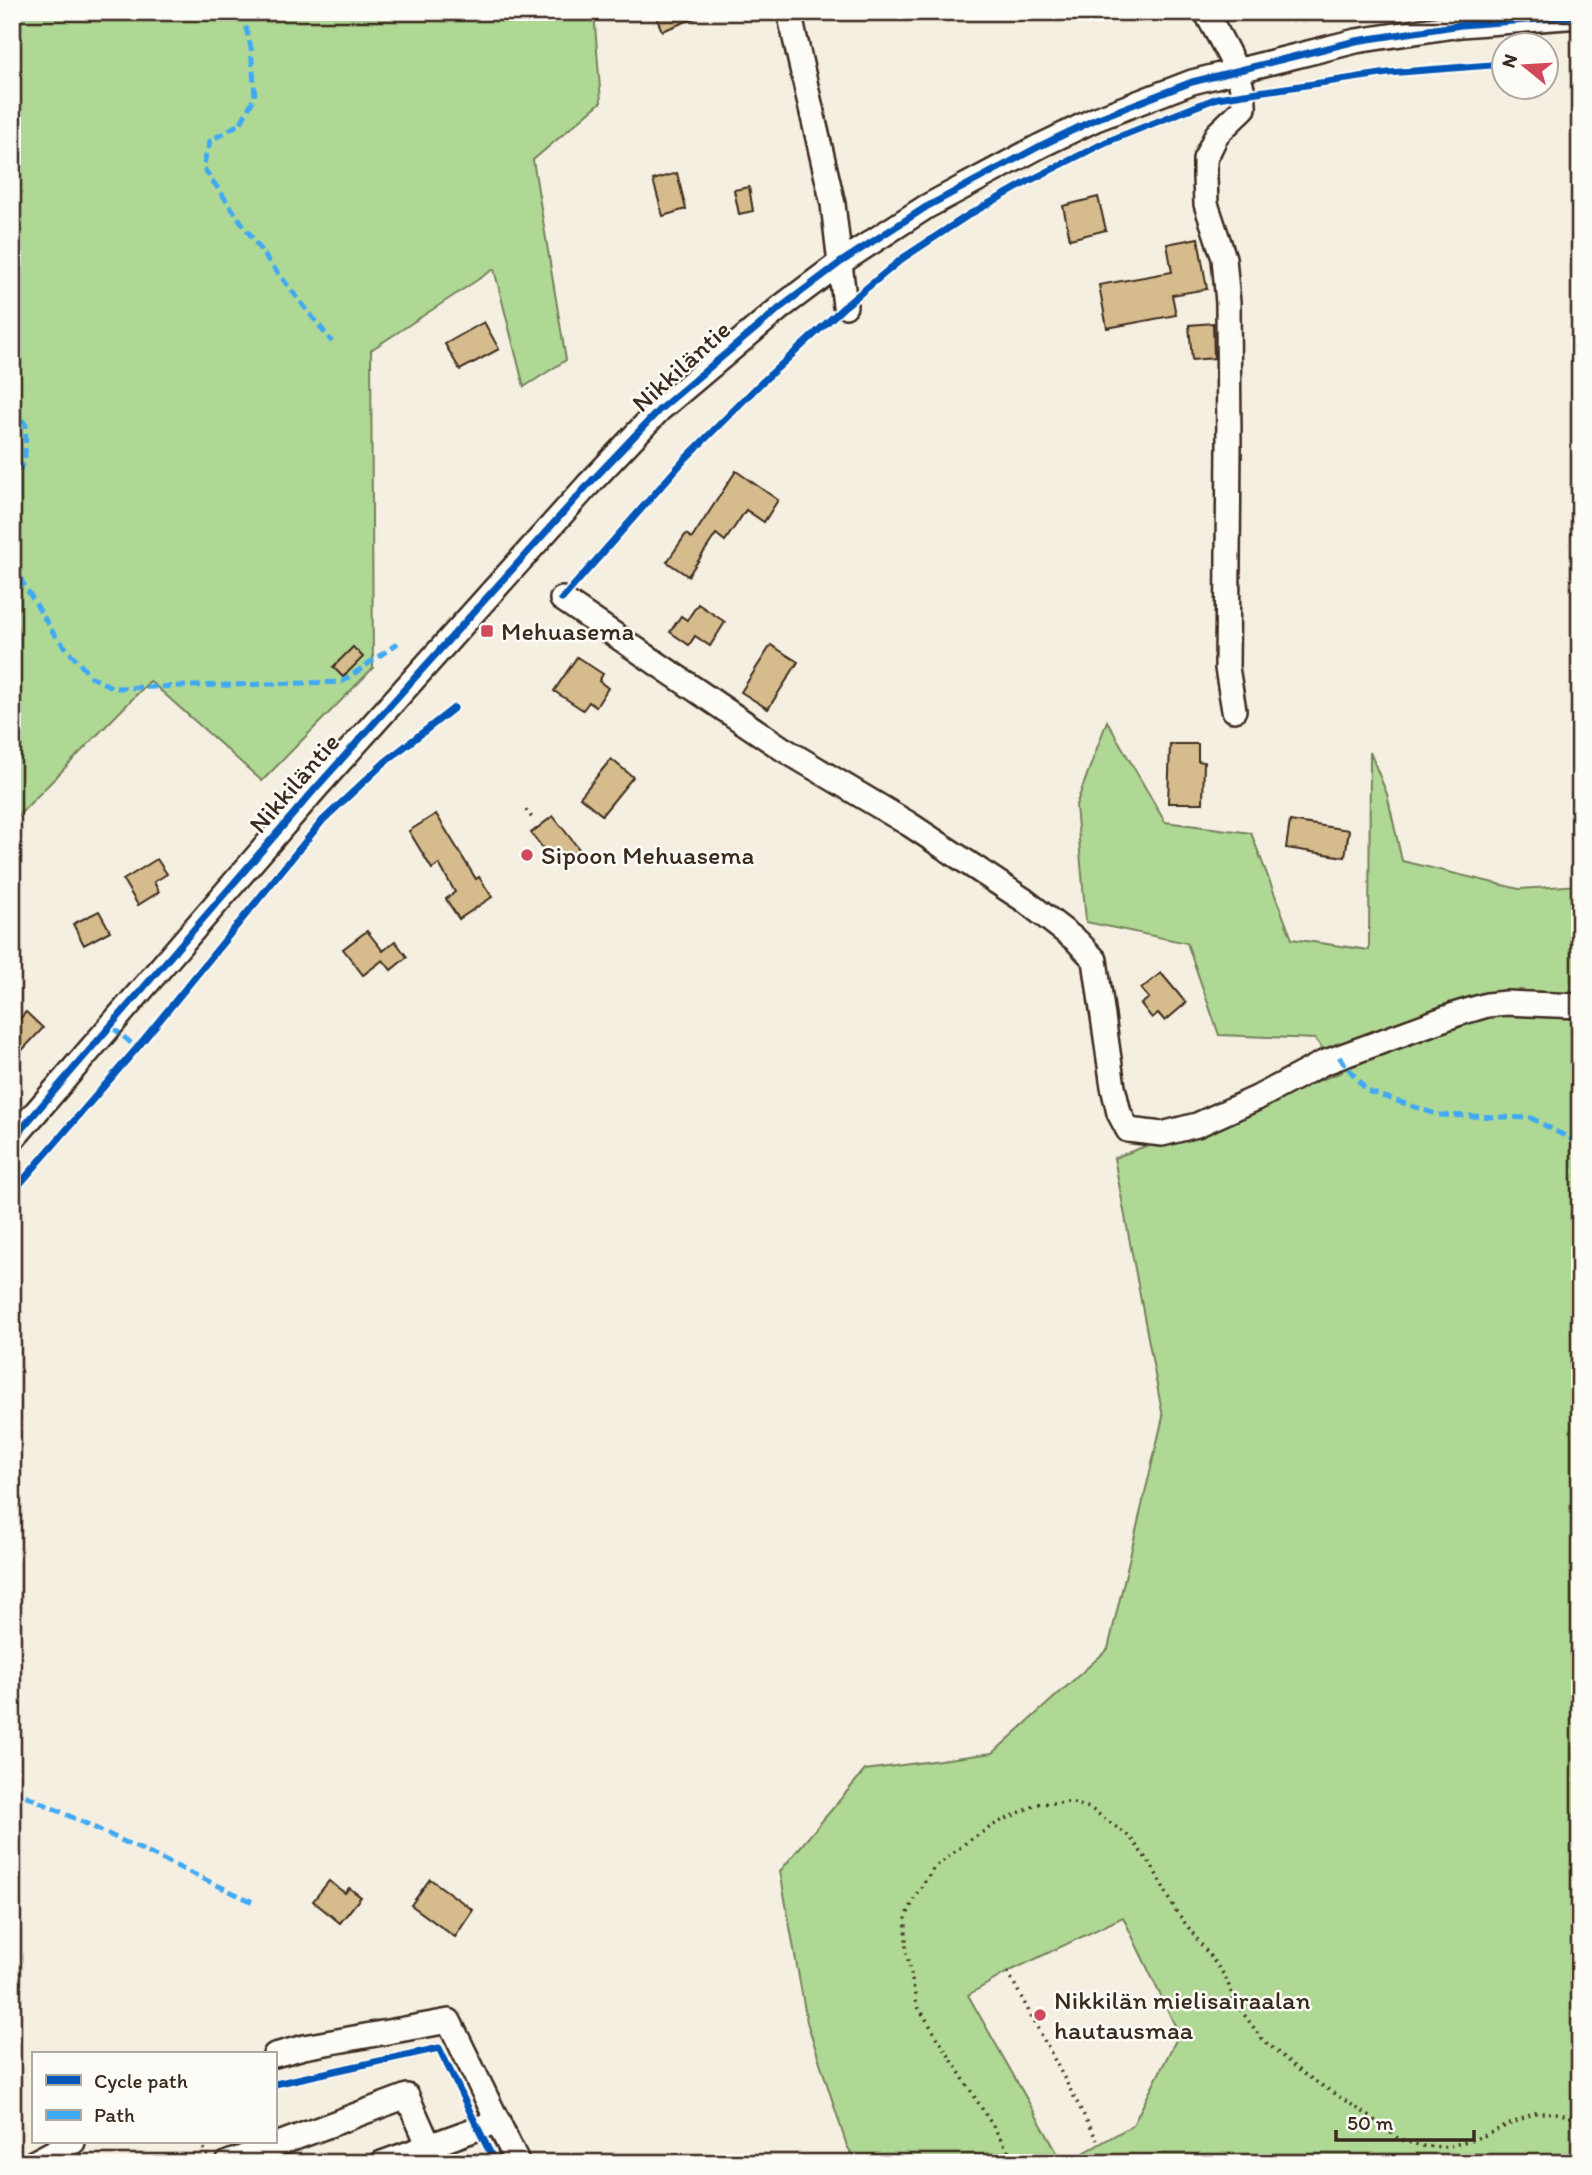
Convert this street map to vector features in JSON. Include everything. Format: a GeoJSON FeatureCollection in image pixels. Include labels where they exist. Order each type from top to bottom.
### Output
{"type":"FeatureCollection","features":[{"type":"Feature","properties":{"kind":"street"},"geometry":{"type":"LineString","coordinates":[[789,12],[833,204],[845,306]]}},
{"type":"Feature","properties":{"kind":"street"},"geometry":{"type":"LineString","coordinates":[[1206,12],[1236,70],[1245,94],[1244,108],[1217,134],[1205,159],[1206,204],[1224,258],[1228,303],[1227,668],[1234,710]]}},
{"type":"Feature","properties":{"kind":"street","name":"Nikkiläntie"},"geometry":{"type":"LineString","coordinates":[[12,1140],[315,789],[659,410],[780,306],[841,262],[926,207],[1085,125],[1192,82],[1369,39],[1461,26],[1580,16]]}},
{"type":"Feature","properties":{"kind":"street"},"geometry":{"type":"LineString","coordinates":[[562,599],[783,749],[909,824],[1024,900],[1076,941],[1095,960],[1113,1087],[1119,1113],[1129,1130],[1162,1134],[1196,1125],[1257,1098],[1323,1063],[1457,1013],[1506,1003],[1580,1006]]}},
{"type":"Feature","properties":{"kind":"street"},"geometry":{"type":"LineString","coordinates":[[276,2055],[304,2047],[449,2021],[518,2163]]}},
{"type":"Feature","properties":{"kind":"street"},"geometry":{"type":"LineString","coordinates":[[228,2163],[265,2157],[407,2096],[429,2146]]}},
{"type":"Feature","properties":{"kind":"street"},"geometry":{"type":"LineString","coordinates":[[383,2163],[498,2121]]}},
{"type":"Feature","properties":{"kind":"street"},"geometry":{"type":"LineString","coordinates":[[33,2163],[69,2144]]}},
{"type":"Feature","properties":{"kind":"path"},"geometry":{"type":"LineString","coordinates":[[526,810],[533,819]]}},
{"type":"Feature","properties":{"kind":"path"},"geometry":{"type":"LineString","coordinates":[[1016,2163],[917,2006],[906,1950],[906,1917],[933,1869],[997,1823],[1038,1804],[1069,1802],[1090,1808],[1130,1837],[1153,1868],[1176,1911],[1225,1976],[1235,2002],[1262,2039],[1301,2072],[1369,2116],[1400,2140],[1423,2146],[1447,2147],[1481,2137],[1535,2113],[1556,2113],[1580,2119]]}},
{"type":"Feature","properties":{"kind":"path"},"geometry":{"type":"LineString","coordinates":[[1008,1972],[1097,2140]]}},
{"type":"Feature","properties":{"kind":"path"},"geometry":{"type":"LineString","coordinates":[[201,2144],[212,2163]]}},
{"type":"Feature","properties":{"kind":"green space"},"geometry":{"type":"Polygon","coordinates":[[[12,12],[594,12],[601,102],[533,160],[566,360],[524,387],[494,269],[371,350],[373,668],[262,781],[150,681],[12,822],[12,12]]]}},
{"type":"Feature","properties":{"kind":"green space"},"geometry":{"type":"Polygon","coordinates":[[[1107,721],[1165,822],[1251,833],[1292,939],[1369,950],[1370,752],[1387,794],[1402,861],[1519,889],[1580,885],[1580,1004],[1576,1036],[1580,1036],[1580,2163],[1066,2163],[1133,2125],[1179,2034],[1123,1917],[1008,1972],[968,1995],[1063,2163],[858,2163],[847,2146],[807,2022],[780,1871],[865,1770],[993,1753],[1108,1649],[1163,1417],[1114,1158],[1342,1072],[1315,1039],[1219,1035],[1187,943],[1086,922],[1076,805],[1107,721]]]}},
{"type":"Feature","properties":{"kind":"building"},"geometry":{"type":"Polygon","coordinates":[[[654,12],[708,12],[708,13],[662,31],[654,12]]]}},
{"type":"Feature","properties":{"kind":"building"},"geometry":{"type":"Polygon","coordinates":[[[677,173],[686,209],[663,216],[653,180],[677,173]]]}},
{"type":"Feature","properties":{"kind":"building"},"geometry":{"type":"Polygon","coordinates":[[[749,187],[753,211],[739,214],[734,190],[749,187]]]}},
{"type":"Feature","properties":{"kind":"building"},"geometry":{"type":"Polygon","coordinates":[[[1098,197],[1106,230],[1070,239],[1063,206],[1098,197]]]}},
{"type":"Feature","properties":{"kind":"building"},"geometry":{"type":"Polygon","coordinates":[[[1198,238],[1207,289],[1172,295],[1176,315],[1107,328],[1099,285],[1172,272],[1167,244],[1198,238]]]}},
{"type":"Feature","properties":{"kind":"building"},"geometry":{"type":"Polygon","coordinates":[[[484,322],[499,349],[460,370],[445,344],[484,322]]]}},
{"type":"Feature","properties":{"kind":"building"},"geometry":{"type":"Polygon","coordinates":[[[1213,323],[1214,358],[1192,360],[1189,325],[1213,323]]]}},
{"type":"Feature","properties":{"kind":"building"},"geometry":{"type":"Polygon","coordinates":[[[736,471],[778,500],[764,522],[746,510],[725,541],[716,534],[688,576],[667,562],[686,534],[692,538],[736,471]]]}},
{"type":"Feature","properties":{"kind":"building"},"geometry":{"type":"Polygon","coordinates":[[[698,604],[725,622],[710,646],[695,636],[689,645],[670,632],[681,616],[687,620],[698,604]]]}},
{"type":"Feature","properties":{"kind":"building"},"geometry":{"type":"Polygon","coordinates":[[[771,645],[798,662],[768,709],[741,692],[771,645]]]}},
{"type":"Feature","properties":{"kind":"building"},"geometry":{"type":"Polygon","coordinates":[[[353,647],[363,657],[343,677],[333,667],[353,647]]]}},
{"type":"Feature","properties":{"kind":"building"},"geometry":{"type":"Polygon","coordinates":[[[577,657],[603,674],[599,681],[608,688],[596,707],[589,702],[583,710],[554,691],[577,657]]]}},
{"type":"Feature","properties":{"kind":"building"},"geometry":{"type":"Polygon","coordinates":[[[1170,744],[1198,744],[1198,761],[1204,762],[1203,803],[1168,803],[1170,744]]]}},
{"type":"Feature","properties":{"kind":"building"},"geometry":{"type":"Polygon","coordinates":[[[611,759],[633,777],[602,815],[580,797],[611,759]]]}},
{"type":"Feature","properties":{"kind":"building"},"geometry":{"type":"Polygon","coordinates":[[[436,814],[476,879],[479,877],[492,897],[459,919],[446,899],[455,892],[439,864],[432,869],[409,831],[436,814]]]}},
{"type":"Feature","properties":{"kind":"building"},"geometry":{"type":"Polygon","coordinates":[[[553,816],[579,849],[557,866],[531,833],[553,816]]]}},
{"type":"Feature","properties":{"kind":"building"},"geometry":{"type":"Polygon","coordinates":[[[1290,821],[1349,830],[1345,857],[1286,848],[1290,821]]]}},
{"type":"Feature","properties":{"kind":"building"},"geometry":{"type":"Polygon","coordinates":[[[157,859],[167,874],[154,882],[159,892],[138,905],[123,880],[157,859]]]}},
{"type":"Feature","properties":{"kind":"building"},"geometry":{"type":"Polygon","coordinates":[[[99,911],[110,931],[84,945],[73,924],[99,911]]]}},
{"type":"Feature","properties":{"kind":"building"},"geometry":{"type":"Polygon","coordinates":[[[367,931],[383,951],[395,941],[407,957],[391,970],[383,960],[363,975],[343,949],[367,931]]]}},
{"type":"Feature","properties":{"kind":"building"},"geometry":{"type":"Polygon","coordinates":[[[1161,973],[1186,1003],[1165,1021],[1158,1013],[1152,1018],[1141,1004],[1149,998],[1141,989],[1161,973]]]}},
{"type":"Feature","properties":{"kind":"building"},"geometry":{"type":"Polygon","coordinates":[[[26,1012],[43,1028],[12,1061],[12,1027],[26,1012]]]}},
{"type":"Feature","properties":{"kind":"building"},"geometry":{"type":"Polygon","coordinates":[[[430,1879],[473,1910],[455,1937],[411,1905],[430,1879]]]}},
{"type":"Feature","properties":{"kind":"building"},"geometry":{"type":"Polygon","coordinates":[[[329,1881],[345,1893],[349,1888],[361,1897],[340,1923],[313,1901],[329,1881]]]}},
{"type":"Feature","properties":{"kind":"marked path"},"geometry":{"type":"LineString","coordinates":[[242,12],[251,48],[255,96],[241,123],[210,141],[203,167],[267,259],[332,342]]}},
{"type":"Feature","properties":{"kind":"marked path"},"geometry":{"type":"LineString","coordinates":[[12,408],[26,425],[25,456],[12,491]]}},
{"type":"Feature","properties":{"kind":"marked path"},"geometry":{"type":"LineString","coordinates":[[12,565],[54,634],[91,677],[114,688],[342,682],[398,643]]}},
{"type":"Feature","properties":{"kind":"marked path"},"geometry":{"type":"LineString","coordinates":[[112,1027],[137,1048]]}},
{"type":"Feature","properties":{"kind":"marked path"},"geometry":{"type":"LineString","coordinates":[[1339,1057],[1367,1091],[1439,1115],[1531,1118],[1580,1144]]}},
{"type":"Feature","properties":{"kind":"marked path"},"geometry":{"type":"LineString","coordinates":[[12,1789],[255,1903]]}},
{"type":"Feature","properties":{"kind":"cycle path"},"geometry":{"type":"LineString","coordinates":[[12,1140],[315,789],[587,486],[659,410],[781,307],[841,262],[926,207],[1040,146],[1096,119],[1192,82],[1356,41],[1461,25],[1580,16]]}},
{"type":"Feature","properties":{"kind":"cycle path"},"geometry":{"type":"LineString","coordinates":[[562,599],[686,458],[759,385],[845,306],[903,258],[970,214],[1106,142],[1217,98],[1388,73],[1490,65]]}},
{"type":"Feature","properties":{"kind":"cycle path"},"geometry":{"type":"LineString","coordinates":[[12,1193],[137,1048],[323,820],[385,762],[454,708]]}},
{"type":"Feature","properties":{"kind":"cycle path"},"geometry":{"type":"LineString","coordinates":[[276,2084],[439,2048],[495,2163]]}},
{"type":"Feature","properties":{"kind":"place","name":"Mehuasema"},"geometry":{"type":"Point","coordinates":[487,631]}},
{"type":"Feature","properties":{"kind":"place","name":"Sipoon Mehuasema"},"geometry":{"type":"Point","coordinates":[527,855]}},
{"type":"Feature","properties":{"kind":"place","name":"Nikkilän mielisairaalan hautausmaa"},"geometry":{"type":"Point","coordinates":[1040,2015]}}]}
